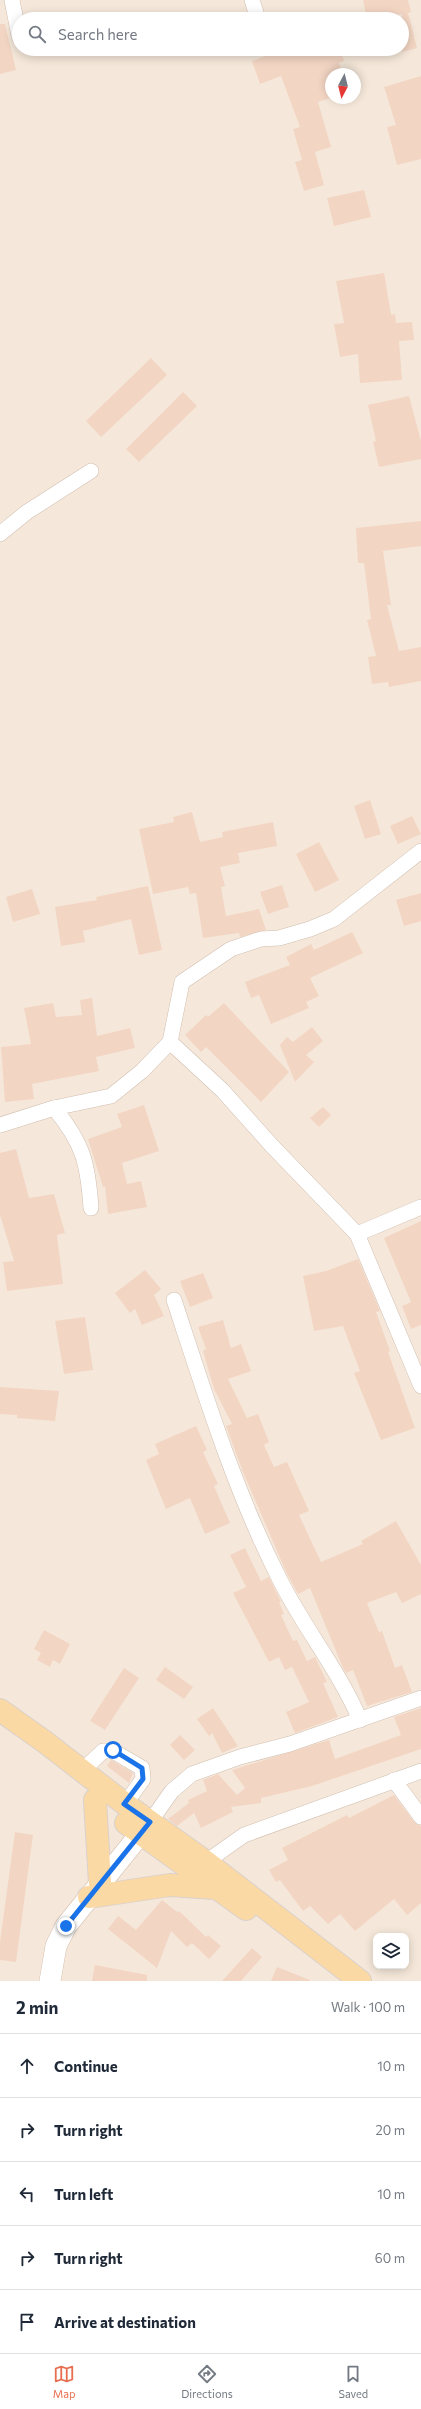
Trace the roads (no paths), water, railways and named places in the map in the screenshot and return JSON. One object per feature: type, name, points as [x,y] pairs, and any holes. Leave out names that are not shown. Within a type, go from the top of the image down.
[{"type":"main road","points":[[0,1710],[124,1804],[144,1828],[214,1888],[302,1947],[326,1956]]},
{"type":"main road","points":[[0,1721],[95,1800],[206,1862],[360,1981]]},
{"type":"main road","points":[[94,1890],[95,1800]]},
{"type":"main road","points":[[50,1981],[56,1946],[66,1926],[144,1828]]},
{"type":"main road","points":[[94,1890],[170,1885],[214,1888]]},
{"type":"street","points":[[12,0],[14,12]]},
{"type":"street","points":[[252,0],[256,12]]},
{"type":"street","points":[[0,534],[27,512],[90,472]]},
{"type":"street","points":[[0,1125],[54,1108],[111,1096],[142,1071],[170,1042],[182,982],[231,949],[262,939],[278,938],[310,929],[334,919],[421,851]]},
{"type":"street","points":[[170,1042],[222,1090],[272,1146],[357,1234],[421,1386]]},
{"type":"street","points":[[54,1108],[69,1126],[82,1149],[88,1175],[91,1208]]},
{"type":"street","points":[[357,1234],[421,1207]]},
{"type":"street","points":[[174,1300],[231,1469],[279,1579],[348,1692],[360,1720]]},
{"type":"street","points":[[144,1828],[172,1791],[192,1774],[240,1756],[290,1744],[421,1698]]},
{"type":"street","points":[[82,1771],[103,1751],[113,1750],[142,1768],[143,1779],[124,1804]]},
{"type":"street","points":[[206,1862],[244,1835],[421,1771]]},
{"type":"street","points":[[394,1780],[421,1817]]}]
